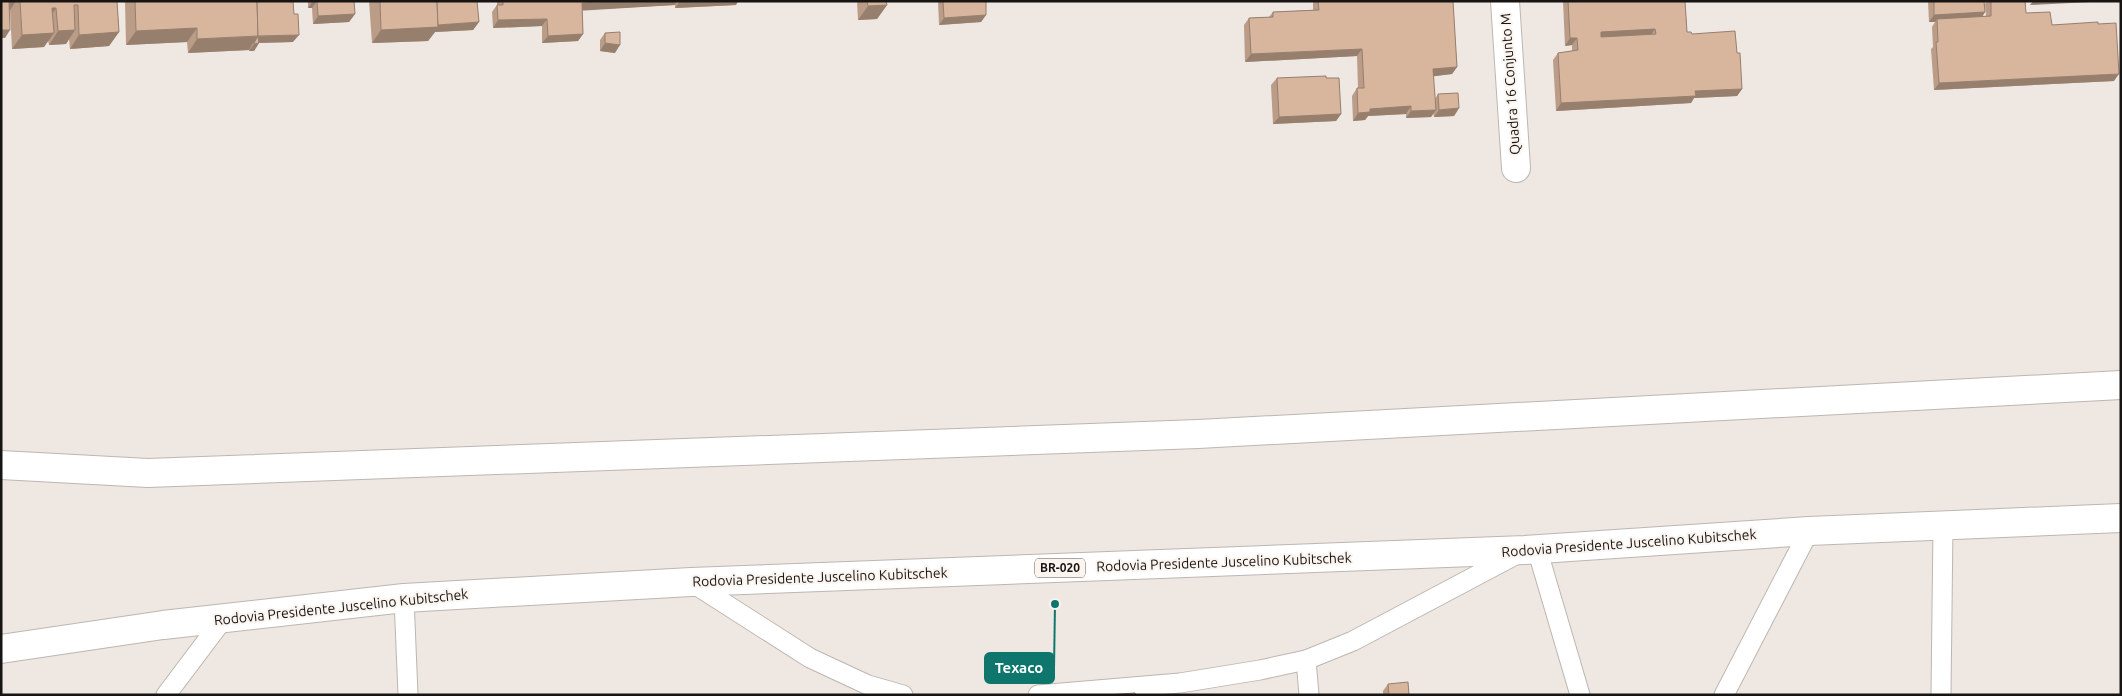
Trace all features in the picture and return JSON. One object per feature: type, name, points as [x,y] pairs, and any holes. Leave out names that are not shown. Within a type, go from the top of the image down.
[{"type":"main road","name":"Quadra 16 Conjunto M","points":[[1504,1],[1516,168]]},
{"type":"main road","points":[[1,465],[148,472],[1109,437],[2121,385]]},
{"type":"main road","name":"Rodovia Presidente Juscelino Kubitschek","points":[[1,649],[164,625],[404,598],[690,582],[1531,550],[1809,531],[2121,518]]},
{"type":"lane","points":[[1941,695],[1943,525]]},
{"type":"lane","points":[[1724,695],[1809,531]]},
{"type":"lane","points":[[1038,695],[1180,683],[1260,670],[1306,660],[1353,641],[1531,550],[1580,695]]},
{"type":"lane","points":[[690,582],[810,658],[868,685],[903,695]]},
{"type":"lane","points":[[404,598],[408,695]]},
{"type":"lane","points":[[166,695],[224,618]]},
{"type":"lane","points":[[1306,660],[1309,695]]},
{"type":"building","points":[[1,1],[9,1],[10,30],[1,30]]},
{"type":"building","points":[[20,1],[117,1],[119,32],[79,35],[78,5],[74,5],[75,30],[58,31],[56,8],[52,8],[54,33],[22,35]]},
{"type":"building","points":[[135,1],[257,1],[258,36],[197,39],[197,28],[136,31]]},
{"type":"building","points":[[257,1],[293,1],[294,14],[298,14],[299,35],[258,36]]},
{"type":"building","points":[[317,1],[354,1],[355,14],[318,16]]},
{"type":"building","points":[[380,1],[437,1],[438,27],[381,30]]},
{"type":"building","points":[[437,1],[477,1],[479,22],[438,25]]},
{"type":"building","points":[[503,1],[617,1],[582,3],[583,34],[548,36],[547,19],[498,20],[497,5],[503,5]]},
{"type":"building","points":[[867,1],[886,1],[887,5],[868,6]]},
{"type":"building","points":[[943,1],[986,1],[986,15],[944,18]]},
{"type":"building","points":[[1318,1],[1453,1],[1457,67],[1433,69],[1436,110],[1411,111],[1411,106],[1370,109],[1370,112],[1358,113],[1357,88],[1364,88],[1362,49],[1251,54],[1249,18],[1273,17],[1273,12],[1319,10]]},
{"type":"building","points":[[1568,1],[1685,1],[1687,32],[1692,34],[1735,31],[1737,53],[1740,53],[1742,89],[1695,91],[1696,96],[1561,103],[1558,53],[1578,50],[1577,38],[1570,38]],"holes":[[[1655,29],[1656,34],[1601,37],[1601,32]]]},
{"type":"building","points":[[1934,1],[1984,1],[1985,12],[1934,15]]},
{"type":"building","points":[[1991,1],[2025,1],[2026,13],[2050,12],[2052,25],[2098,22],[2098,24],[2116,23],[2119,74],[1939,83],[1936,42],[1938,42],[1937,19],[1991,16]]},
{"type":"building","points":[[620,32],[620,45],[605,43],[605,33]]},
{"type":"building","points":[[258,36],[259,43],[254,44],[254,43]]},
{"type":"building","points":[[1326,76],[1326,78],[1339,78],[1341,114],[1279,117],[1277,78]]},
{"type":"building","points":[[1458,93],[1459,108],[1439,110],[1438,94]]},
{"type":"building","points":[[1408,682],[1409,695],[1389,695],[1388,684]]},
{"type":"building","points":[[1135,693],[1136,695],[1106,695]]},
{"type":"place","name":"Texaco","points":[[1055,604]]}]
